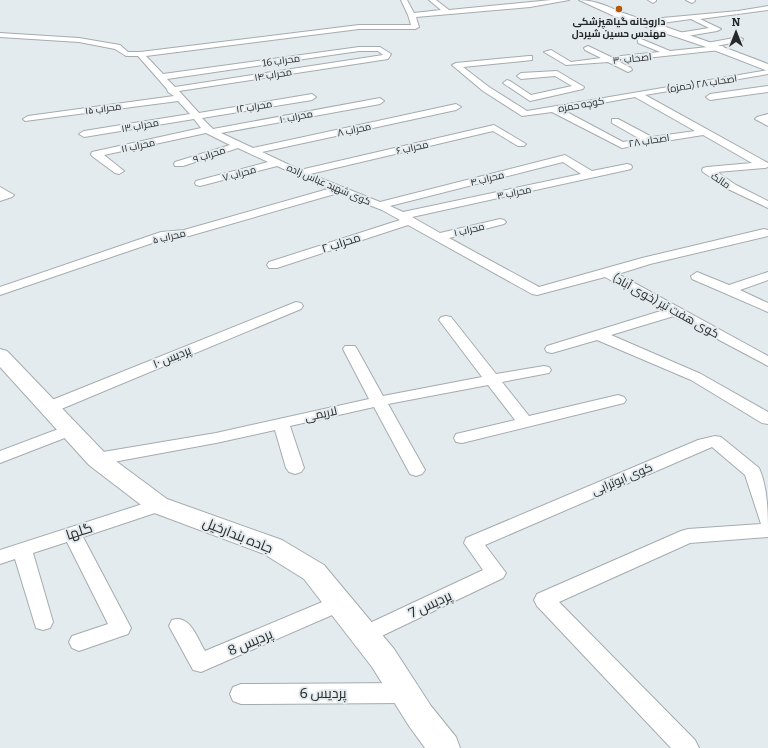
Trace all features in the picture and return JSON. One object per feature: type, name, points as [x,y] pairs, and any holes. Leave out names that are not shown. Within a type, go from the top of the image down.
[{"type":"main road","points":[[584,0],[617,14],[682,35],[768,68]]},
{"type":"main road","name":"جاده بندارخیل","points":[[0,355],[97,459],[158,505],[273,547],[314,572],[383,658],[405,693],[444,748]]},
{"type":"street","points":[[0,36],[34,36],[79,40],[117,47],[126,54],[140,54],[359,27],[415,27],[412,15],[404,0]]},
{"type":"street","points":[[432,0],[447,12]]},
{"type":"street","points":[[412,15],[530,5],[566,0]]},
{"type":"street","points":[[647,23],[690,16],[742,13],[768,8]]},
{"type":"street","points":[[759,10],[768,16]]},
{"type":"street","points":[[742,13],[750,20]]},
{"type":"street","points":[[682,35],[717,29],[690,16]]},
{"type":"street","name":"اصحاب ۳۰","points":[[548,52],[568,64],[669,54],[715,47],[739,39]]},
{"type":"street","points":[[641,41],[669,54]]},
{"type":"street","name":"محراب 16","points":[[160,77],[368,48],[380,49],[387,54],[385,57],[375,59]]},
{"type":"street","points":[[588,48],[628,70]]},
{"type":"street","name":"کوی شهید عباس زاده","points":[[140,54],[209,131],[299,173],[380,205],[537,292]]},
{"type":"street","name":"کوچه حمزه","points":[[529,58],[456,65],[486,89],[525,114],[637,94]]},
{"type":"street","name":"محراب ۱۴","points":[[175,94],[288,72],[375,59]]},
{"type":"street","points":[[278,61],[288,72]]},
{"type":"street","points":[[507,83],[530,98],[580,87],[557,72],[521,76]]},
{"type":"street","name":"اصحاب ۲۸ (حمزه)","points":[[637,94],[768,72]]},
{"type":"street","points":[[710,97],[768,88]]},
{"type":"street","points":[[572,89],[592,102]]},
{"type":"street","name":"محراب ۱۵","points":[[28,119],[175,94]]},
{"type":"street","points":[[637,94],[765,165]]},
{"type":"street","name":"محراب ۱۲","points":[[196,115],[312,97]]},
{"type":"street","name":"محراب ۱۰","points":[[209,131],[380,100]]},
{"type":"street","name":"محراب ۸","points":[[252,151],[456,107]]},
{"type":"street","name":"اصحاب ۲۸","points":[[554,109],[622,145],[704,132]]},
{"type":"street","name":"محراب ۱۳","points":[[84,134],[196,115]]},
{"type":"street","points":[[768,117],[760,118],[768,123]]},
{"type":"street","points":[[615,121],[659,145]]},
{"type":"street","name":"محراب ۶","points":[[299,173],[494,128],[521,144]]},
{"type":"street","name":"محراب ۱۱","points":[[119,171],[96,154],[209,131]]},
{"type":"street","name":"محراب ۹","points":[[179,164],[239,145]]},
{"type":"street","name":"محراب ۴","points":[[380,205],[565,158],[590,175]]},
{"type":"street","name":"محراب ۷","points":[[200,183],[278,163]]},
{"type":"street","name":"مالک","points":[[765,165],[707,170],[732,187],[768,205]]},
{"type":"street","name":"محراب ۳","points":[[405,219],[627,167]]},
{"type":"street","name":"محراب ۵","points":[[0,291],[165,235],[185,233],[339,189]]},
{"type":"street","points":[[0,190],[8,195],[0,198]]},
{"type":"street","name":"محراب ۲","points":[[273,265],[405,219]]},
{"type":"street","name":"محراب ۱","points":[[438,237],[500,222]]},
{"type":"street","points":[[606,274],[646,262],[764,233]]},
{"type":"street","name":"کوی هفت تیر (خوی آباد)","points":[[537,292],[606,274],[768,362]]},
{"type":"street","points":[[697,276],[768,308]]},
{"type":"street","points":[[728,290],[768,276]]},
{"type":"street","name":"پردیس ۱۰","points":[[48,408],[296,306]]},
{"type":"street","points":[[552,349],[676,311]]},
{"type":"street","points":[[446,320],[525,422]]},
{"type":"street","points":[[598,335],[696,377],[768,419]]},
{"type":"street","points":[[350,349],[380,401],[416,470]]},
{"type":"street","name":"لاریمی","points":[[97,459],[216,438],[380,401],[494,381],[544,370]]},
{"type":"street","points":[[462,438],[618,400]]},
{"type":"street","points":[[280,423],[295,468]]},
{"type":"street","points":[[0,457],[69,430]]},
{"type":"street","name":"کوی ابوترابی","points":[[496,574],[473,543],[689,450],[715,441],[753,472],[768,520]]},
{"type":"street","name":"گلها","points":[[0,557],[158,505]]},
{"type":"street","points":[[687,748],[544,600],[688,536],[768,530]]},
{"type":"street","points":[[72,533],[121,628],[79,642]]},
{"type":"street","points":[[22,549],[43,622]]},
{"type":"street","name":"پردیس 7","points":[[364,634],[496,574]]},
{"type":"street","name":"پردیس 8","points":[[179,626],[201,663],[339,603]]},
{"type":"street","name":"پردیس 6","points":[[241,694],[405,693]]},
{"type":"place","name":"داروخانه گیاهپزشکی مهندس حسین شیردل","points":[[619,9]]}]
